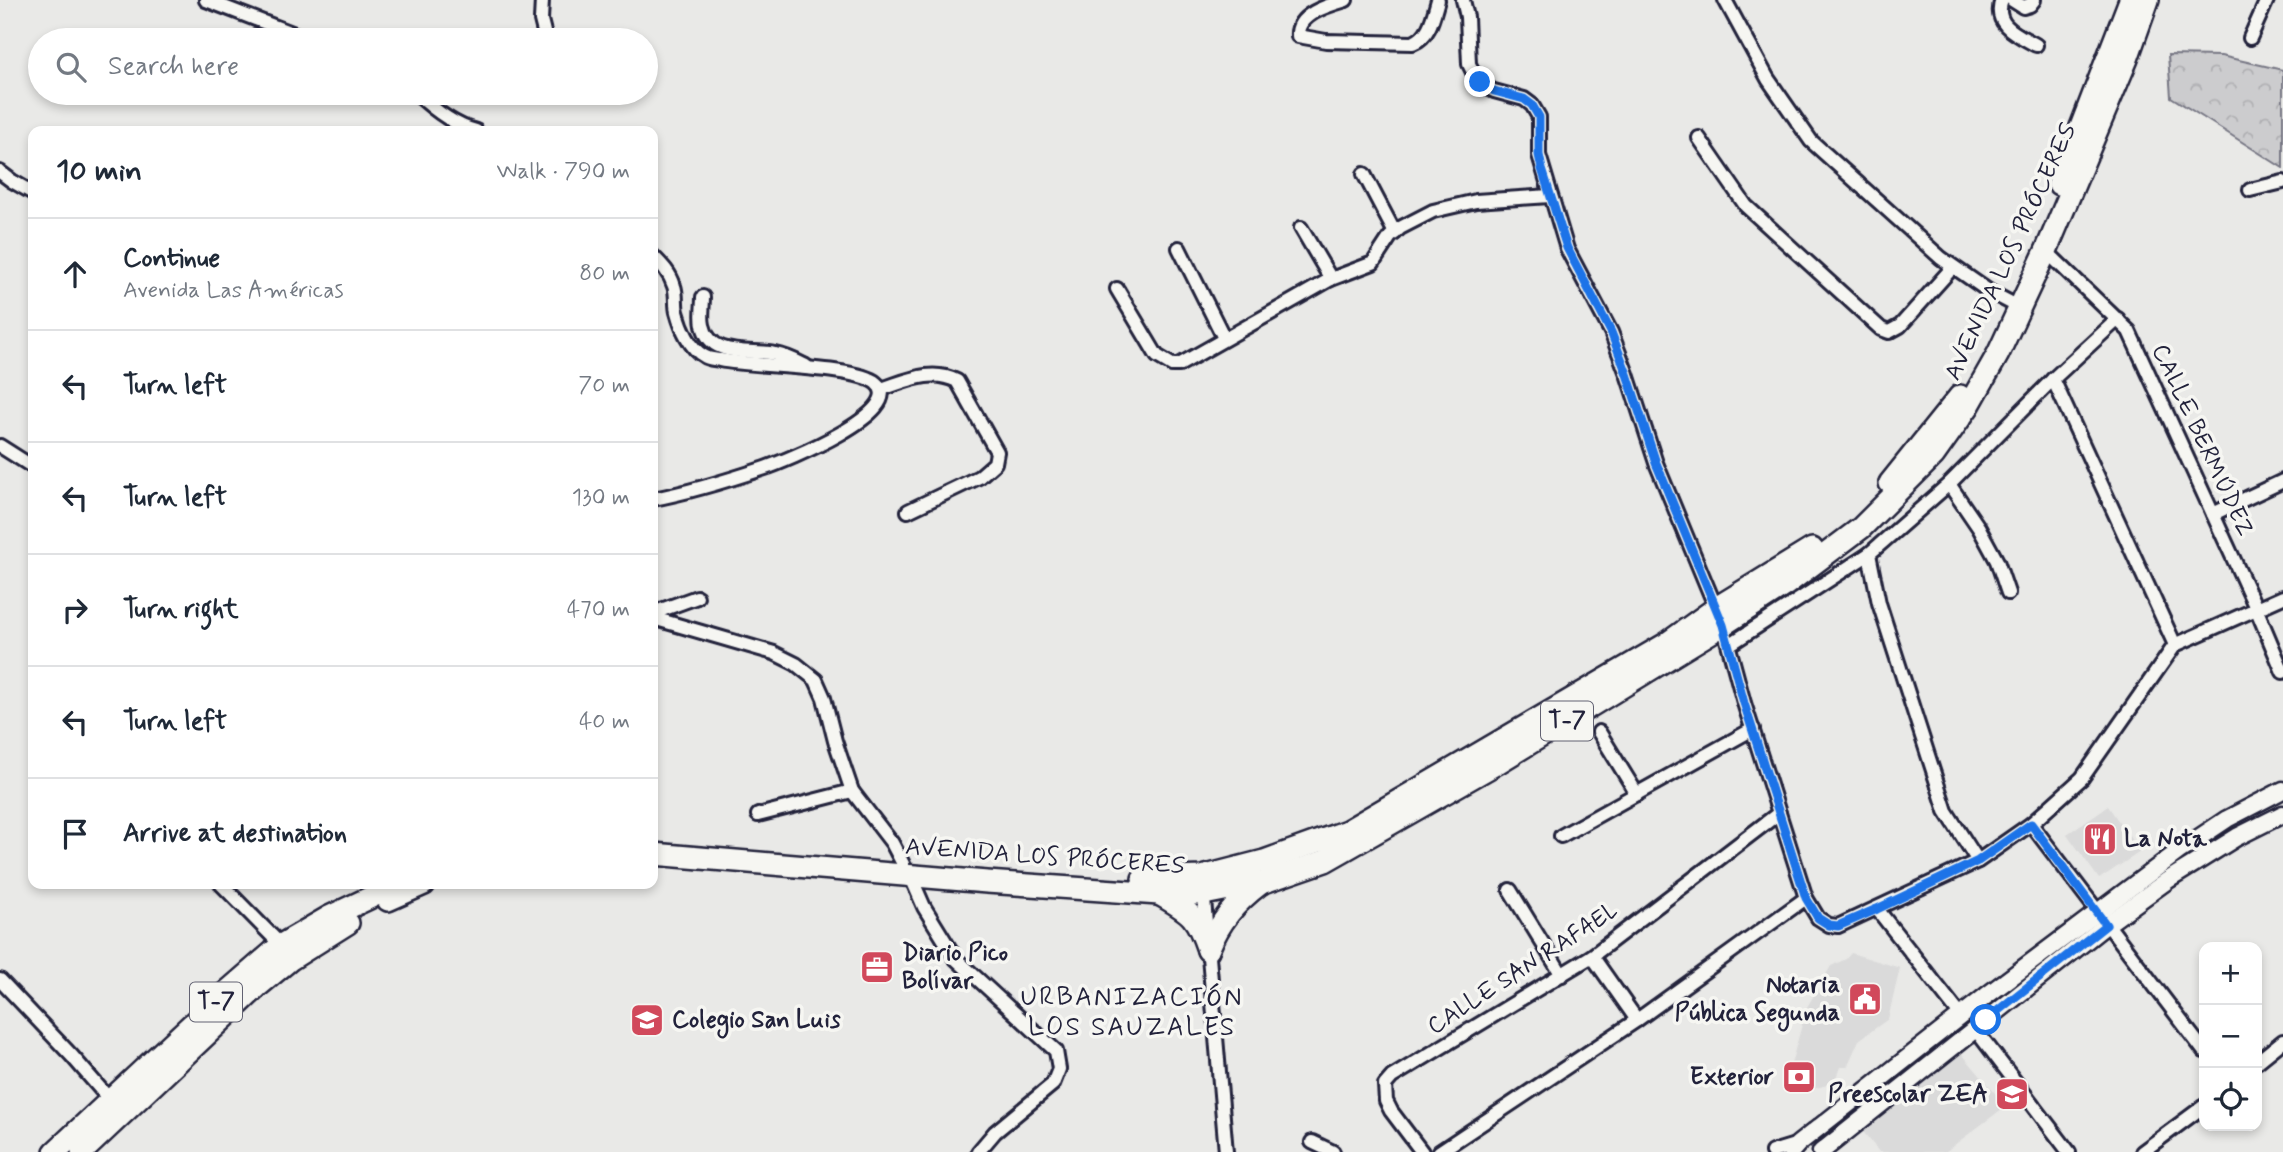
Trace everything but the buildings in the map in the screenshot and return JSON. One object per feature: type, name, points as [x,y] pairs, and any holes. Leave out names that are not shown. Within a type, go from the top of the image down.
[{"type":"highway","name":"AVENIDA LOS PRÓCERES","points":[[658,843],[1159,894],[1203,885],[1347,831],[1666,643],[1723,626],[1855,516],[1888,485],[1966,388],[2013,304],[2130,0]]},
{"type":"highway","name":"AVENIDA LOS PRÓCERES","points":[[658,854],[1203,885],[1264,882],[1325,861],[1499,762],[1723,626],[1785,584],[1861,528],[1934,455],[1968,407],[1998,354],[2046,251],[2127,59],[2148,0]]},
{"type":"highway","name":"T-7","points":[[1208,950],[1229,911],[1264,882]]},
{"type":"highway","name":"T-7","points":[[55,1152],[281,945],[389,889]]},
{"type":"highway","name":"T-7","points":[[82,1152],[257,987],[291,959],[364,913],[414,889]]},
{"type":"highway","points":[[1159,894],[1194,916],[1208,950]]},
{"type":"street","points":[[206,0],[279,28]]},
{"type":"street","points":[[542,0],[543,28]]},
{"type":"street","points":[[1346,0],[1305,18],[1299,26],[1298,36],[1326,41],[1413,43],[1424,37],[1438,0]]},
{"type":"street","points":[[1463,0],[1467,17],[1469,64],[1475,76],[1494,91],[1524,99],[1532,105],[1539,117],[1539,155],[1567,248],[1611,332],[1656,463],[1723,626],[1806,898],[1818,918],[1829,925],[1838,926],[1978,861],[2031,824],[2082,778],[2175,645],[2283,597]]},
{"type":"street","points":[[2002,0],[2000,15],[2004,25],[2036,45]]},
{"type":"street","points":[[2012,0],[2023,7],[2034,0]]},
{"type":"street","points":[[2250,38],[2267,0]]},
{"type":"street","points":[[1725,1],[1768,79],[1811,141],[1953,267],[2013,304]]},
{"type":"street","points":[[429,105],[461,126]]},
{"type":"street","points":[[1699,138],[1746,205],[1881,329],[1889,332],[1900,326],[1953,267]]},
{"type":"street","points":[[0,172],[28,190]]},
{"type":"street","points":[[1363,174],[1395,233]]},
{"type":"street","points":[[2250,190],[2283,182]]},
{"type":"street","points":[[1117,289],[1157,356],[1164,362],[1179,365],[1331,279],[1373,263],[1395,233],[1433,211],[1465,203],[1550,197]]},
{"type":"street","points":[[1301,228],[1331,279]]},
{"type":"street","points":[[1179,248],[1224,338]]},
{"type":"street","name":"CALLE BERMÚDEZ","points":[[2046,251],[2129,331],[2283,673]]},
{"type":"street","points":[[658,261],[665,267],[675,288],[677,312],[689,342],[703,356],[739,364],[844,372],[876,383],[881,389],[881,398],[875,410],[840,435],[768,467],[658,498]]},
{"type":"street","points":[[703,297],[702,325],[709,338],[718,346],[734,352],[773,353],[788,357],[813,370]]},
{"type":"street","points":[[1723,626],[1869,554],[1949,484],[2053,379],[2118,319]]},
{"type":"street","points":[[881,389],[930,374],[957,381],[997,452],[995,463],[979,477],[908,511]]},
{"type":"street","points":[[2053,379],[2175,645]]},
{"type":"street","points":[[0,446],[28,464]]},
{"type":"street","points":[[2213,514],[2283,481]]},
{"type":"street","points":[[1949,484],[1979,528],[1997,562],[2008,593]]},
{"type":"street","points":[[1869,554],[1879,603],[1946,811],[1978,861]]},
{"type":"street","points":[[658,614],[697,597]]},
{"type":"street","points":[[658,618],[774,653],[796,663],[816,680],[852,791],[892,843],[924,907],[956,960],[1056,1051],[1059,1069],[1053,1083],[995,1132],[978,1152]]},
{"type":"street","points":[[1561,836],[1753,729]]},
{"type":"street","points":[[1599,732],[1637,794]]},
{"type":"street","points":[[1821,1152],[1975,1029],[2179,851],[2227,819],[2283,790]]},
{"type":"street","points":[[758,816],[852,791]]},
{"type":"street","name":"CALLE SAN RAFAEL","points":[[1422,1152],[1386,1101],[1385,1085],[1392,1077],[1592,956],[1779,813]]},
{"type":"street","points":[[1772,1152],[1794,1148],[1961,1016],[2101,918],[2237,837],[2283,814]]},
{"type":"street","points":[[2031,824],[2199,1045]]},
{"type":"street","points":[[1203,885],[1226,1152]]},
{"type":"street","points":[[226,889],[281,945]]},
{"type":"street","points":[[1510,890],[1562,975]]},
{"type":"street","points":[[1439,1152],[1637,1020],[1806,898]]},
{"type":"street","points":[[1877,909],[1961,1016]]},
{"type":"street","points":[[1592,956],[1637,1020]]},
{"type":"street","points":[[0,981],[110,1100]]},
{"type":"street","points":[[1975,1029],[2069,1152]]},
{"type":"street","points":[[2262,1058],[2283,1041]]},
{"type":"street","points":[[2142,1152],[2199,1110]]},
{"type":"street","points":[[1312,1142],[1333,1152]]},
{"type":"shaded area","points":[[2108,806],[2140,852],[2099,879],[2067,834]]},
{"type":"shaded area","points":[[1851,953],[1900,968],[1888,1019],[1859,1040],[1847,1067],[1840,1067],[1834,1083],[1806,1091],[1792,1087],[1799,1067],[1791,1064],[1807,1007],[1831,966],[1846,959]]},
{"type":"shaded area","points":[[1957,1048],[2006,1106],[1945,1152],[1879,1152],[1858,1125]]},
{"type":"green space","points":[[2168,55],[2221,56],[2283,70],[2283,168],[2171,97]]},
{"type":"place","name":"La Nota","points":[[2100,839]]},
{"type":"place","name":"Diario Pico Bolívar","points":[[877,967]]},
{"type":"place","name":"Notaria Pública Segunda","points":[[1865,999]]},
{"type":"place","name":"Colegio San Luis","points":[[647,1020]]},
{"type":"place","name":"Exterior","points":[[1799,1077]]},
{"type":"place","name":"Preescolar ZEA","points":[[2012,1094]]},
{"type":"district","name":"URBANIZACIÓN LOS SAUZALES","points":[[1132,1013]]},
{"type":"route","points":[[1480,82],[1494,91],[1524,99],[1532,105],[1539,117],[1539,155],[1567,248],[1611,332],[1656,463],[1723,625],[1744,703],[1806,898],[1818,918],[1829,925],[1838,926],[1877,909],[1978,861],[2031,824],[2106,925],[1986,1020]]}]
